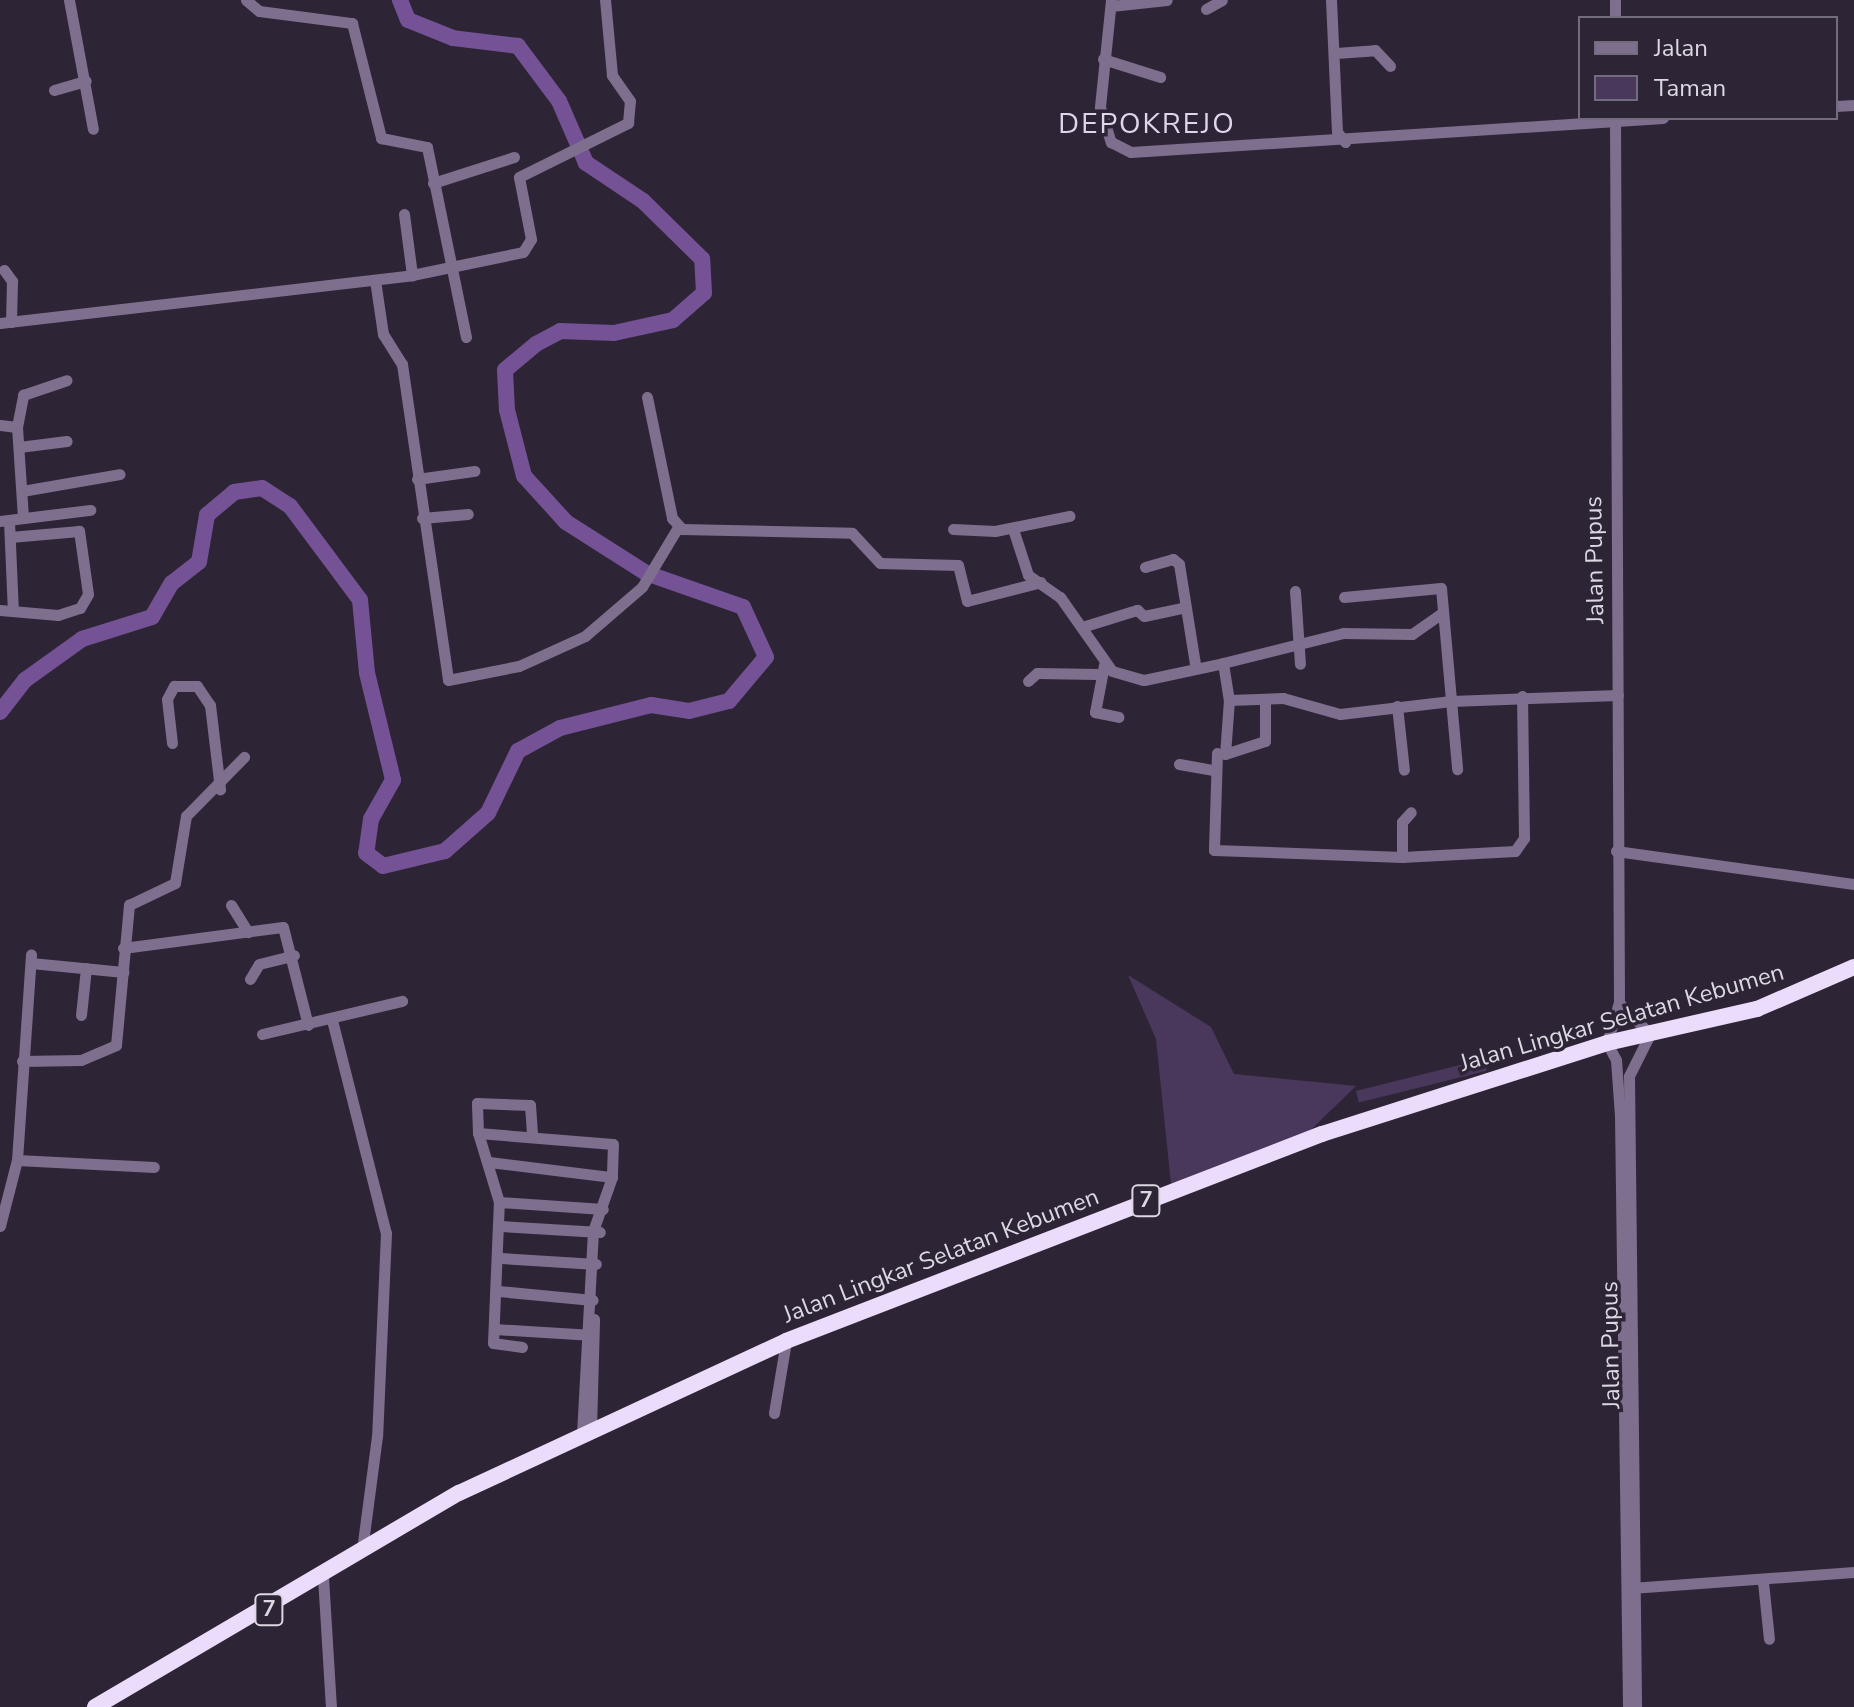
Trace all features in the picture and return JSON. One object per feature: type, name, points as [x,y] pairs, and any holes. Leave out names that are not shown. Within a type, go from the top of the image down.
[{"type":"highway","name":"Jalan Lingkar Selatan Kebumen","points":[[95,1707],[323,1577],[362,1550],[459,1493],[586,1431],[786,1341],[1322,1134],[1607,1043],[1757,1009],[1854,967]]},
{"type":"street","points":[[69,0],[93,129]]},
{"type":"street","points":[[246,0],[259,11],[352,23],[381,138],[425,144],[466,337]]},
{"type":"street","points":[[4,270],[12,281],[6,322],[412,275],[527,248],[518,179],[568,159],[627,126],[630,113],[612,75],[605,0]]},
{"type":"street","points":[[1167,0],[1111,3],[1100,107],[1118,148],[1345,142],[1615,120]]},
{"type":"street","points":[[1206,9],[1222,0]]},
{"type":"street","points":[[1331,0],[1336,53],[1337,132],[1345,142]]},
{"type":"street","points":[[1336,53],[1375,50],[1390,66]]},
{"type":"street","points":[[1103,59],[1160,77]]},
{"type":"street","points":[[54,90],[86,81]]},
{"type":"street","name":"Jalan Pupus","points":[[1615,120],[1619,1002],[1607,1043],[1616,1060],[1620,1116],[1636,1707]]},
{"type":"street","points":[[433,183],[514,157]]},
{"type":"street","points":[[404,214],[412,275]]},
{"type":"street","points":[[375,280],[383,334],[402,364],[422,518],[451,682],[552,655],[642,587],[678,527],[647,397]]},
{"type":"street","points":[[23,518],[17,427],[23,395],[67,380]]},
{"type":"street","points":[[0,425],[17,427]]},
{"type":"street","points":[[19,447],[67,441]]},
{"type":"street","points":[[417,479],[474,471]]},
{"type":"street","points":[[22,491],[120,474]]},
{"type":"street","points":[[13,611],[10,537],[5,521],[90,510]]},
{"type":"street","points":[[422,518],[468,514]]},
{"type":"street","points":[[953,529],[1013,529],[1069,516]]},
{"type":"street","points":[[678,527],[852,533],[880,563],[958,565],[967,601],[1041,582]]},
{"type":"street","points":[[1013,529],[1028,575],[1041,582],[1082,627],[1100,669],[1096,715],[1118,717]]},
{"type":"street","points":[[0,610],[68,613],[86,600],[88,583],[79,531],[10,537]]},
{"type":"street","points":[[1145,567],[1177,560],[1181,608],[1195,664]]},
{"type":"street","points":[[1344,597],[1440,587],[1457,769]]},
{"type":"street","points":[[1295,591],[1300,664]]},
{"type":"street","points":[[1082,627],[1138,610],[1144,616],[1181,608]]},
{"type":"street","points":[[1028,681],[1037,673],[1100,669],[1144,680],[1195,664],[1223,663],[1343,633],[1412,634],[1443,612]]},
{"type":"street","points":[[1223,663],[1229,700],[1213,770],[1214,850],[1402,857],[1520,848],[1522,696]]},
{"type":"street","points":[[172,743],[167,699],[174,686],[189,683],[210,705],[220,789]]},
{"type":"street","points":[[1229,700],[1291,699],[1326,714],[1522,696],[1618,695]]},
{"type":"street","points":[[1218,752],[1265,741],[1265,699]]},
{"type":"street","points":[[1397,706],[1404,770]]},
{"type":"street","points":[[22,1061],[81,1060],[111,1050],[119,1037],[123,948],[129,905],[175,883],[186,816],[220,789],[244,757]]},
{"type":"street","points":[[1179,764],[1213,770]]},
{"type":"street","points":[[1402,857],[1402,822],[1411,812]]},
{"type":"street","points":[[1616,851],[1854,884]]},
{"type":"street","points":[[231,905],[248,932]]},
{"type":"street","points":[[123,948],[283,927],[294,955],[308,1025]]},
{"type":"street","points":[[250,979],[259,964],[294,955]]},
{"type":"street","points":[[0,1226],[17,1160],[31,958],[124,972]]},
{"type":"street","points":[[81,1015],[86,968]]},
{"type":"street","points":[[262,1034],[332,1020],[402,1001]]},
{"type":"street","points":[[1619,1002],[1650,1034]]},
{"type":"street","points":[[332,1020],[386,1233],[377,1436],[362,1550]]},
{"type":"street","name":"Jalan Pupus","points":[[1628,1707],[1632,1588],[1629,1076],[1650,1034]]},
{"type":"street","points":[[522,1347],[494,1344],[501,1226],[499,1202],[478,1133],[482,1100],[530,1105],[532,1136]]},
{"type":"street","points":[[478,1133],[613,1144],[612,1177],[598,1229],[594,1264],[586,1431]]},
{"type":"street","points":[[17,1160],[154,1167]]},
{"type":"street","points":[[489,1162],[612,1177]]},
{"type":"street","points":[[499,1202],[603,1209]]},
{"type":"street","points":[[560,1230],[562,1207]]},
{"type":"street","points":[[501,1226],[598,1229]]},
{"type":"street","points":[[501,1258],[594,1264]]},
{"type":"street","points":[[498,1291],[592,1300]]},
{"type":"street","points":[[494,1329],[590,1335]]},
{"type":"street","points":[[774,1413],[786,1341]]},
{"type":"street","points":[[1632,1588],[1763,1582],[1854,1572]]},
{"type":"street","points":[[323,1577],[331,1707]]},
{"type":"street","points":[[1763,1582],[1769,1639]]},
{"type":"green space","points":[[1128,975],[1211,1027],[1234,1074],[1356,1086],[1289,1151],[1172,1194],[1156,1039]]},
{"type":"green space","points":[[1484,1059],[1487,1071],[1359,1103],[1356,1091]]},
{"type":"waterway","points":[[0,712],[25,680],[82,639],[152,617],[172,583],[199,562],[207,515],[234,492],[262,488],[290,506],[360,600],[367,673],[393,780],[371,819],[366,853],[383,866],[445,851],[488,813],[518,751],[560,728],[651,705],[689,711],[729,701],[766,657],[743,607],[646,573],[566,522],[524,476],[507,410],[505,370],[536,344],[560,331],[614,333],[673,320],[704,293],[702,259],[643,201],[586,163],[559,101],[518,46],[453,38],[408,20],[400,0]]},
{"type":"district","name":"DEPOKREJO","points":[[1147,124]]}]
